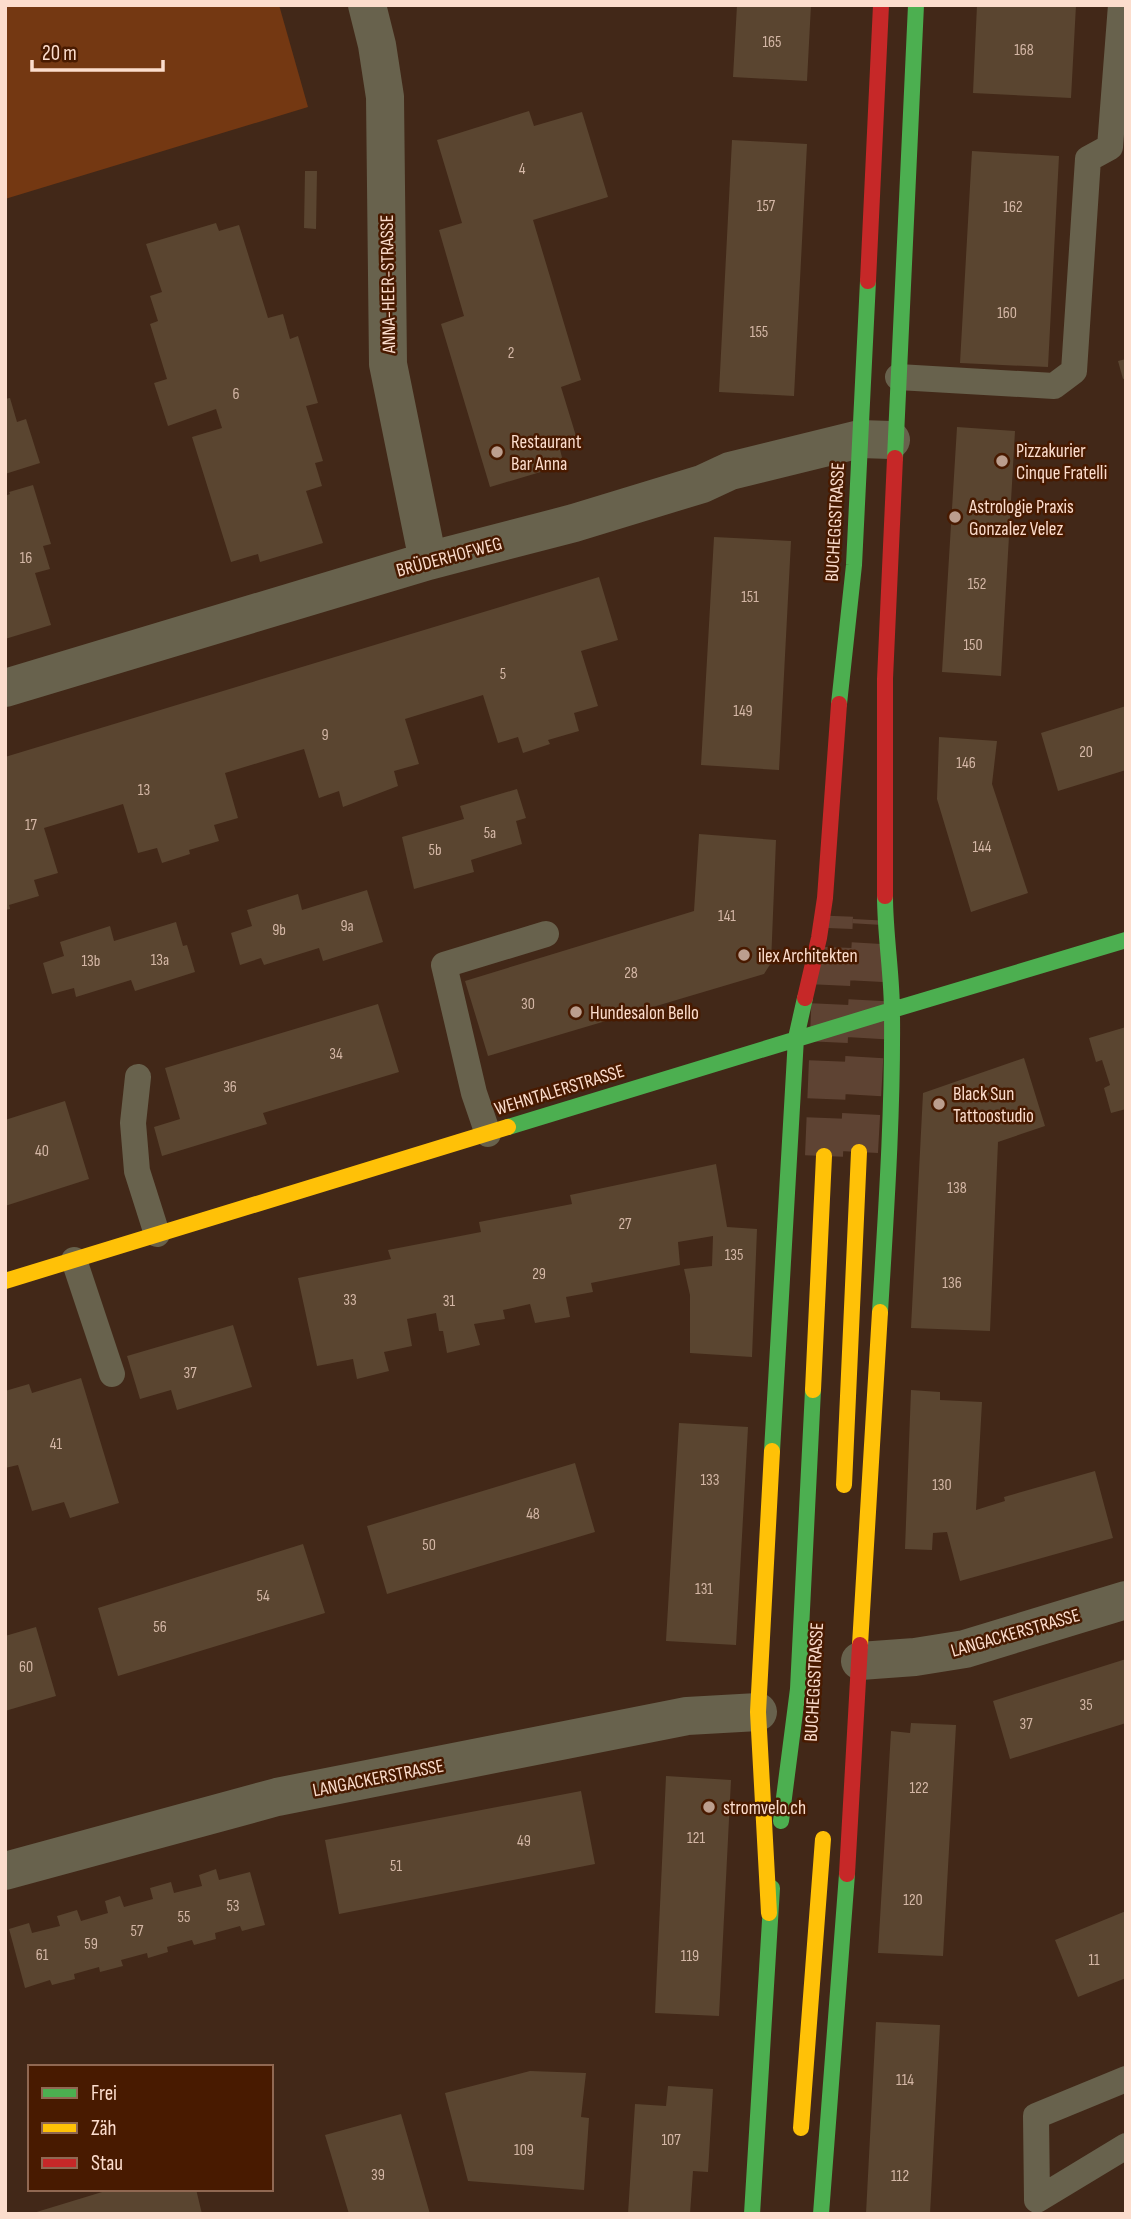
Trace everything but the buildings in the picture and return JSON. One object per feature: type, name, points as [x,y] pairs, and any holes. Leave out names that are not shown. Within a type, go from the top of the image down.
[{"type":"main road","name":"BUCHEGGSTRASSE","points":[[821,2214],[843,1940],[889,1158],[892,1010],[885,928],[885,679],[877,440],[881,5]]},
{"type":"main road","name":"BUCHEGGSTRASSE","points":[[769,1913],[758,1712],[796,1038],[825,898],[838,713],[854,565],[877,440],[898,377],[916,5]]},
{"type":"main road","name":"WEHNTALERSTRASSE","points":[[5,1281],[796,1038],[1126,940]]},
{"type":"main road","points":[[843,1498],[859,1152]]},
{"type":"main road","name":"BUCHEGGSTRASSE","points":[[752,2214],[769,1913],[798,1689],[824,1156]]},
{"type":"main road","points":[[800,2148],[825,1816]]},
{"type":"street","name":"ANNA-HEER-STRASSE","points":[[367,5],[377,45],[385,97],[388,364],[428,561]]},
{"type":"street","name":"BRÜDERHOFWEG","points":[[5,688],[428,561],[574,523],[702,484],[730,471],[877,440]]},
{"type":"street","name":"LANGACKERSTRASSE","points":[[860,1661],[915,1657],[965,1649],[1126,1600]]},
{"type":"street","name":"LANGACKERSTRASSE","points":[[5,1871],[277,1797],[687,1716],[758,1712]]},
{"type":"lane","points":[[898,377],[1054,386],[1074,371],[1088,159],[1118,144],[1121,5]]},
{"type":"lane","points":[[488,1134],[474,1093],[444,965],[546,934]]},
{"type":"lane","points":[[138,1077],[134,1123],[137,1171],[157,1234]]},
{"type":"lane","points":[[74,1260],[112,1374]]},
{"type":"lane","points":[[1126,2079],[1036,2116],[1037,2200],[1126,2146]]},
{"type":"shaded area","points":[[5,5],[279,5],[308,107],[5,199]]},
{"type":"tunnel","points":[[824,1156],[834,916]]},
{"type":"tunnel","points":[[859,1152],[872,920]]},
{"type":"traffic: fast","points":[[895,458],[916,5]]},
{"type":"traffic: fast","points":[[839,704],[854,565],[868,281]]},
{"type":"traffic: fast","points":[[880,1312],[889,1163],[892,1050],[892,998],[885,896]]},
{"type":"traffic: fast","points":[[892,1010],[1126,940]]},
{"type":"traffic: fast","points":[[772,1451],[796,1038],[805,998]]},
{"type":"traffic: fast","points":[[508,1127],[892,1010]]},
{"type":"traffic: fast","points":[[781,1821],[798,1689],[813,1390]]},
{"type":"traffic: fast","points":[[821,2214],[847,1874]]},
{"type":"traffic: fast","points":[[752,2214],[772,1888]]},
{"type":"traffic: slow","points":[[5,1281],[508,1127]]},
{"type":"traffic: slow","points":[[844,1485],[859,1152]]},
{"type":"traffic: slow","points":[[813,1390],[824,1156]]},
{"type":"traffic: slow","points":[[860,1645],[880,1312]]},
{"type":"traffic: slow","points":[[769,1913],[758,1712],[772,1451]]},
{"type":"traffic: slow","points":[[801,2128],[823,1839]]},
{"type":"traffic: jam","points":[[868,281],[881,5]]},
{"type":"traffic: jam","points":[[885,896],[885,679],[895,458]]},
{"type":"traffic: jam","points":[[805,998],[825,898],[839,704]]},
{"type":"traffic: jam","points":[[847,1874],[860,1645]]},
{"type":"place","name":"Restaurant Bar Anna","points":[[497,452]]},
{"type":"place","name":"Pizzakurier Cinque Fratelli","points":[[1002,461]]},
{"type":"place","name":"Astrologie Praxis Gonzalez Velez","points":[[955,517]]},
{"type":"place","name":"ilex Architekten","points":[[744,955]]},
{"type":"place","name":"Hundesalon Bello","points":[[576,1012]]},
{"type":"place","name":"Black Sun Tattoostudio","points":[[939,1104]]},
{"type":"place","name":"stromvelo.ch","points":[[709,1807]]}]
